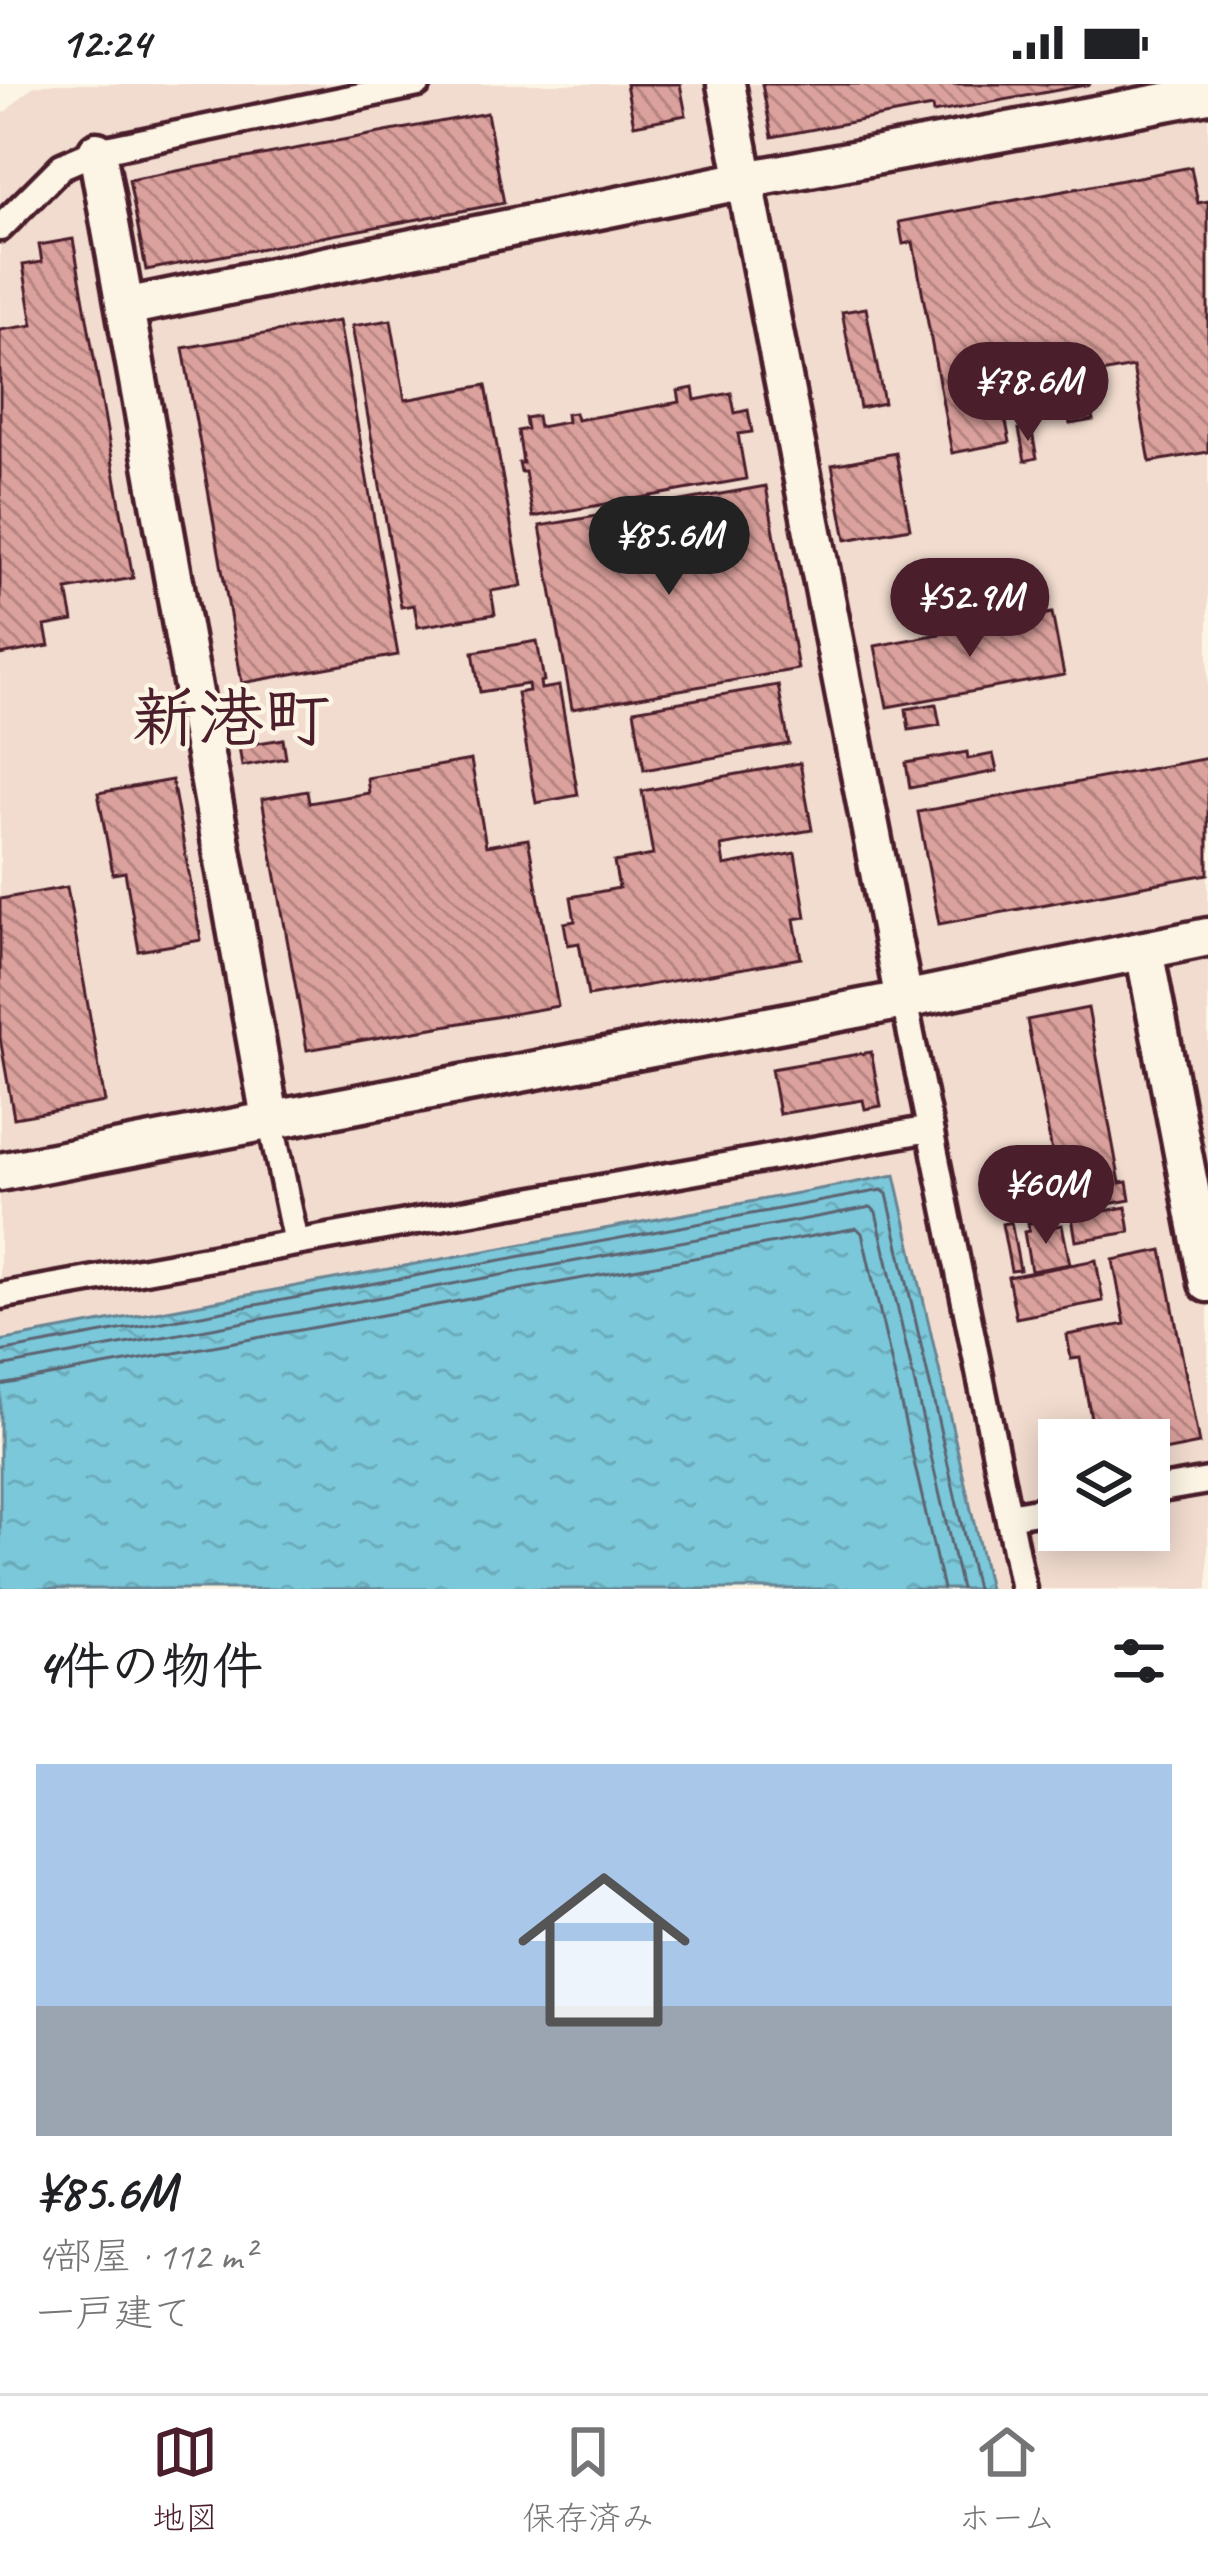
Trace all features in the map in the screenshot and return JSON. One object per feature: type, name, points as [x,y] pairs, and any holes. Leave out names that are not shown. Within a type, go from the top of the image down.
[{"type":"street","points":[[0,228],[62,166],[97,151],[418,84]]},
{"type":"street","points":[[726,84],[1023,1589]]},
{"type":"street","points":[[125,308],[745,180],[1208,94]]},
{"type":"street","points":[[97,151],[296,1243]]},
{"type":"street","points":[[0,1172],[904,1000],[1208,937]]},
{"type":"street","points":[[1144,950],[1208,1282]]},
{"type":"street","points":[[0,1297],[930,1129]]},
{"type":"street","points":[[1170,1487],[1208,1481]]},
{"type":"street","points":[[1009,1516],[1038,1511]]},
{"type":"shaded area","points":[[45,84],[1208,84],[1208,1589],[989,1589],[894,1175],[0,1341],[0,117],[32,87]]},
{"type":"water","points":[[895,1175],[989,1589],[0,1589],[0,1341]]},
{"type":"building","points":[[626,84],[680,84],[686,115],[634,125]]},
{"type":"building","points":[[762,84],[1091,84],[772,137]]},
{"type":"building","points":[[487,113],[504,203],[146,270],[129,180]]},
{"type":"building","points":[[1191,167],[1198,203],[1208,201],[1208,452],[1150,462],[1133,367],[1085,376],[1093,420],[1070,424],[1063,389],[1002,401],[1010,442],[952,453],[913,242],[903,244],[899,222]]},
{"type":"building","points":[[73,239],[133,578],[67,590],[73,621],[45,626],[49,646],[0,655],[0,330],[33,325],[23,265],[42,262],[39,245]]},
{"type":"building","points":[[866,308],[884,403],[860,408],[842,312]]},
{"type":"building","points":[[391,320],[405,400],[486,385],[522,586],[491,591],[495,614],[418,627],[414,605],[401,607],[352,326]]},
{"type":"building","points":[[339,321],[398,655],[242,683],[183,348]]},
{"type":"building","points":[[693,388],[695,400],[731,393],[735,413],[748,410],[752,432],[738,434],[746,479],[533,517],[519,463],[523,463],[518,431],[527,429],[525,418],[537,416],[539,427],[567,422],[566,414],[575,413],[577,420],[680,402],[678,391]]},
{"type":"building","points":[[1031,427],[1037,458],[1025,461],[1019,429]]},
{"type":"building","points":[[896,453],[910,528],[846,540],[832,465]]},
{"type":"building","points":[[766,486],[798,669],[572,709],[540,526]]},
{"type":"building","points":[[1052,613],[1064,675],[887,707],[875,646]]},
{"type":"building","points":[[537,641],[544,681],[541,689],[559,686],[578,795],[536,803],[517,693],[529,691],[528,684],[480,692],[473,652]]},
{"type":"building","points":[[778,685],[789,744],[644,770],[634,710]]},
{"type":"building","points":[[936,704],[940,725],[909,730],[906,709]]},
{"type":"building","points":[[283,739],[286,758],[242,766],[239,746]]},
{"type":"building","points":[[967,752],[968,759],[993,754],[997,771],[910,788],[906,763]]},
{"type":"building","points":[[1208,758],[1208,874],[939,924],[918,812]]},
{"type":"building","points":[[471,760],[486,846],[528,839],[558,1006],[307,1050],[262,799],[307,791],[309,803],[369,793],[367,778]]},
{"type":"building","points":[[800,763],[812,830],[721,846],[724,866],[795,853],[806,917],[794,919],[801,958],[588,996],[579,943],[568,945],[564,923],[575,921],[571,897],[619,888],[614,862],[653,855],[642,791]]},
{"type":"building","points":[[172,780],[201,940],[139,951],[125,872],[113,874],[98,793]]},
{"type":"building","points":[[67,887],[105,1102],[14,1118],[0,1038],[0,899]]},
{"type":"building","points":[[1088,1008],[1120,1183],[1127,1182],[1130,1200],[1070,1211],[1067,1192],[1053,1195],[1048,1170],[1055,1168],[1027,1020]]},
{"type":"building","points":[[871,1052],[881,1106],[865,1109],[863,1100],[779,1114],[771,1069]]},
{"type":"building","points":[[1126,1207],[1130,1232],[1076,1241],[1072,1217]]},
{"type":"building","points":[[1011,1222],[1020,1270],[1011,1271],[1002,1224]]},
{"type":"building","points":[[1036,1222],[1038,1229],[1062,1225],[1070,1264],[1031,1271],[1024,1232],[1029,1231],[1028,1223]]},
{"type":"building","points":[[1162,1250],[1199,1444],[1170,1450],[1170,1419],[1091,1419],[1080,1358],[1071,1359],[1067,1335],[1125,1324],[1113,1260]]},
{"type":"building","points":[[1096,1260],[1103,1301],[1016,1318],[1008,1277]]},
{"type":"district","name":"新港町","points":[[231,718]]}]
